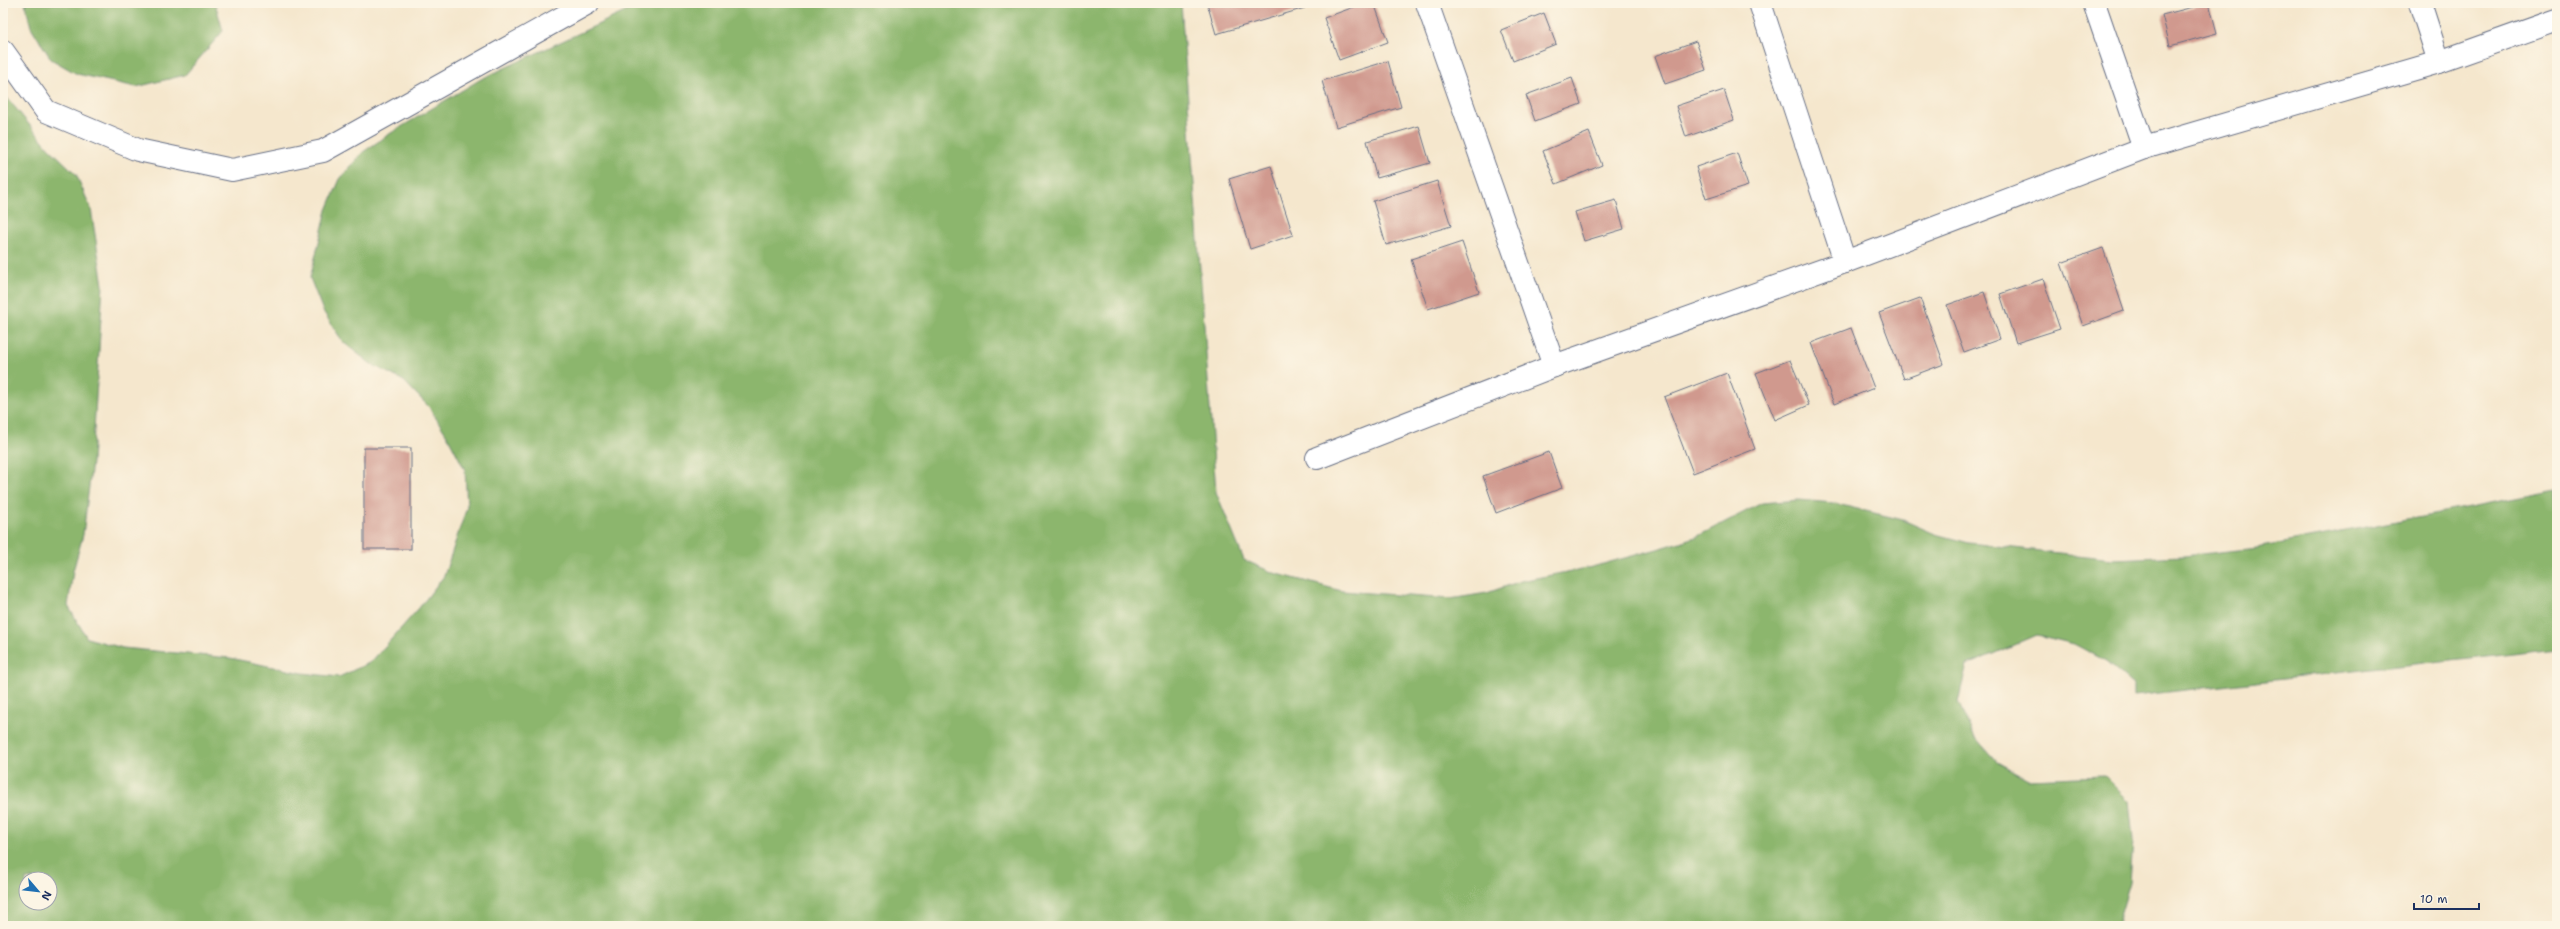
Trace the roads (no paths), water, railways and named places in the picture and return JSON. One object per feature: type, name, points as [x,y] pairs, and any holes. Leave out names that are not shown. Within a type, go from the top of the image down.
[{"type":"street","points":[[3,51],[46,112],[138,150],[232,170],[323,151],[588,3]]},
{"type":"street","points":[[1427,3],[1554,366]]},
{"type":"street","points":[[1760,3],[1845,262]]},
{"type":"street","points":[[2094,3],[2144,148]]},
{"type":"street","points":[[2420,3],[2440,62]]},
{"type":"street","points":[[1317,458],[1554,366],[1845,262],[2144,148],[2440,62],[2557,20]]}]
